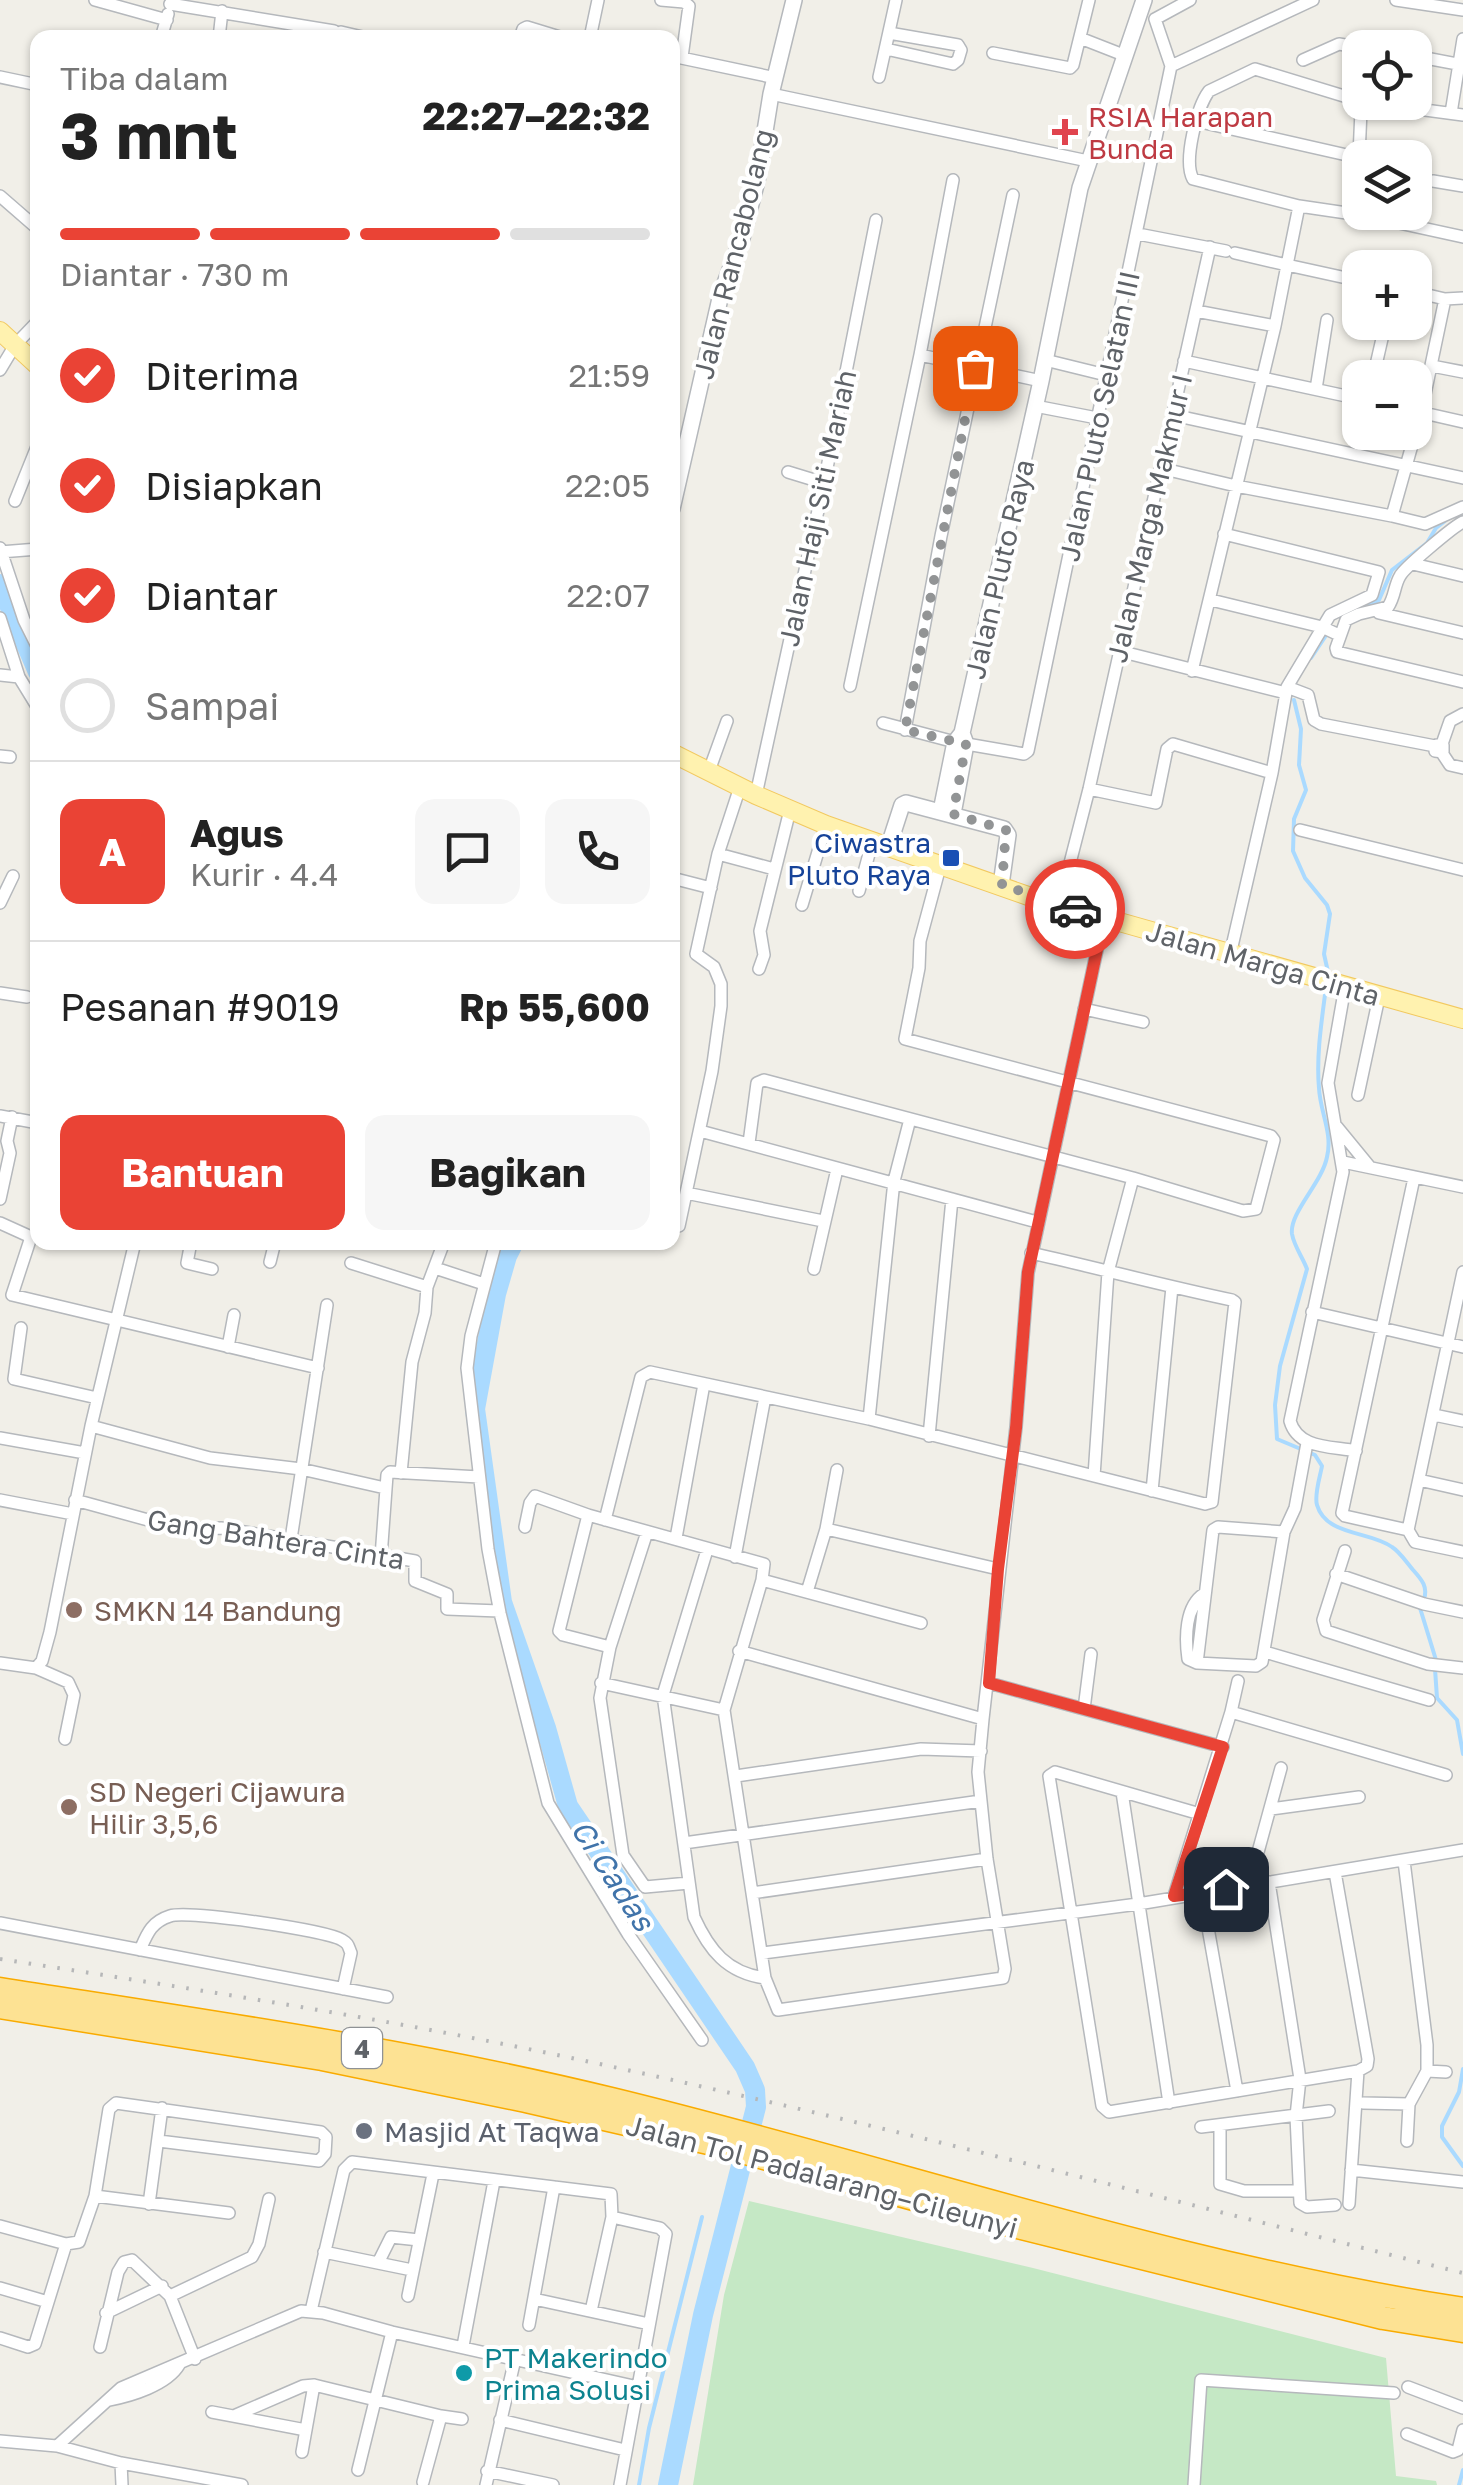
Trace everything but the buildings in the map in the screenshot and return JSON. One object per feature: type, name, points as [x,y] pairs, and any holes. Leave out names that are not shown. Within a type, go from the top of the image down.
[{"type":"highway","name":"Jalan Tol Padalarang–Cileunyi","points":[[0,1989],[506,2074],[716,2135],[1223,2263],[1380,2297],[1463,2310]]},
{"type":"highway","name":"Jalan Tol Padalarang–Cileunyi","points":[[0,2007],[322,2059],[716,2135]]},
{"type":"highway","name":"Jalan Tol Padalarang–Cileunyi","points":[[766,2148],[1154,2261],[1383,2318],[1463,2331]]},
{"type":"main road","points":[[0,331],[25,355]]},
{"type":"main road","name":"Jalan Marga Cinta","points":[[680,757],[826,825],[1060,906],[1463,1019]]},
{"type":"street","points":[[95,0],[167,20]]},
{"type":"street","points":[[592,30],[598,0]]},
{"type":"street","points":[[661,0],[689,6],[680,44]]},
{"type":"street","name":"Jalan Rancabolang","points":[[680,474],[721,294],[742,238],[757,181],[794,0]]},
{"type":"street","points":[[880,77],[896,0]]},
{"type":"street","points":[[993,53],[1068,68],[1073,65],[1089,0]]},
{"type":"street","points":[[1190,0],[1150,14],[1171,66],[1313,0]]},
{"type":"street","points":[[1396,0],[1463,10]]},
{"type":"street","points":[[164,30],[170,2],[326,30]]},
{"type":"street","points":[[220,30],[222,11]]},
{"type":"street","name":"Jalan Pluto Raya","points":[[947,813],[1080,188],[1126,56],[1150,14]]},
{"type":"street","points":[[886,50],[953,64],[961,50],[958,46],[889,33]]},
{"type":"street","points":[[1080,38],[1126,56]]},
{"type":"street","points":[[1432,111],[1457,114],[1463,39]]},
{"type":"street","points":[[1303,60],[1342,44]]},
{"type":"street","points":[[680,57],[1088,161]]},
{"type":"street","points":[[1432,59],[1460,64]]},
{"type":"street","name":"Jalan Pluto Selatan III","points":[[961,740],[1028,752],[1171,66]]},
{"type":"street","points":[[1342,211],[1299,206],[1193,179],[1188,169],[1196,121],[1209,91],[1255,69],[1357,100],[1362,110],[1361,140]]},
{"type":"street","points":[[0,77],[30,83]]},
{"type":"street","points":[[1196,121],[1342,153]]},
{"type":"street","points":[[850,686],[953,180]]},
{"type":"street","points":[[1433,181],[1463,186]]},
{"type":"street","points":[[905,730],[1013,194]]},
{"type":"street","points":[[0,196],[30,221]]},
{"type":"street","points":[[1192,670],[1276,326],[1299,206]]},
{"type":"street","name":"Jalan Haji Siti Mariah","points":[[700,1131],[721,1006],[720,984],[714,968],[696,956],[718,854],[748,791],[824,483],[876,220]]},
{"type":"street","points":[[1432,230],[1463,237]]},
{"type":"street","points":[[1138,234],[1342,276]]},
{"type":"street","name":"Jalan Marga Makmur I","points":[[1060,906],[1210,247]]},
{"type":"street","points":[[1432,296],[1463,298]]},
{"type":"street","points":[[1445,299],[1432,366],[1463,372]]},
{"type":"street","points":[[1196,311],[1276,326]]},
{"type":"street","points":[[1316,389],[1327,320]]},
{"type":"street","points":[[0,370],[25,355]]},
{"type":"street","points":[[920,356],[1041,381]]},
{"type":"street","points":[[1045,360],[1106,374]]},
{"type":"street","points":[[1184,361],[1342,396]]},
{"type":"street","points":[[1036,406],[1097,418]]},
{"type":"street","points":[[1432,415],[1463,422]]},
{"type":"street","points":[[1173,416],[1463,478]]},
{"type":"street","points":[[1392,516],[1411,450]]},
{"type":"street","points":[[14,501],[30,463]]},
{"type":"street","points":[[1160,468],[1425,524],[1463,507]]},
{"type":"street","points":[[788,472],[824,483]]},
{"type":"street","points":[[1463,522],[1400,576],[1391,604],[1346,620],[1337,652],[1463,682]]},
{"type":"street","points":[[1224,534],[1379,572],[1372,594],[1337,610],[1322,627],[1286,690],[1272,773],[1230,955]]},
{"type":"street","points":[[30,549],[1,551],[30,632]]},
{"type":"street","points":[[1413,564],[1463,576]]},
{"type":"street","points":[[1211,600],[1322,627],[1339,635]]},
{"type":"street","points":[[1374,612],[1463,633]]},
{"type":"street","points":[[0,618],[19,676],[30,695]]},
{"type":"street","points":[[1119,651],[1308,695],[1314,720],[1321,724],[1440,748],[1450,765],[1463,768]]},
{"type":"street","points":[[0,675],[19,676]]},
{"type":"street","points":[[1440,748],[1450,722],[1463,714]]},
{"type":"street","points":[[709,771],[727,722]]},
{"type":"street","points":[[883,723],[961,740]]},
{"type":"street","points":[[1089,788],[1156,802],[1166,749],[1174,744],[1272,773]]},
{"type":"street","points":[[859,890],[902,805],[1006,830],[1002,885]]},
{"type":"street","points":[[759,969],[764,955],[760,931],[790,810]]},
{"type":"street","points":[[802,905],[826,825]]},
{"type":"street","points":[[1300,830],[1463,870]]},
{"type":"street","points":[[718,854],[774,869]]},
{"type":"street","points":[[748,1143],[757,1084],[762,1080],[1134,1178],[1243,1211],[1256,1209],[1274,1140],[1271,1136],[904,1038],[920,941],[941,864]]},
{"type":"street","points":[[0,904],[13,876]]},
{"type":"street","points":[[680,880],[712,888]]},
{"type":"street","points":[[525,1527],[535,1496],[588,1515],[764,1564],[724,1710],[765,1978],[776,2008],[782,2011],[1000,1980],[1004,1969],[986,1859],[978,1772],[983,1719],[1032,1253],[1104,917]]},
{"type":"street","points":[[1333,983],[1328,1083],[1343,1162],[1290,1420],[1297,1436],[1307,1445],[1356,1450]]},
{"type":"street","points":[[0,993],[26,997]]},
{"type":"street","points":[[1358,1095],[1379,997]]},
{"type":"street","points":[[1084,1009],[1142,1022]]},
{"type":"street","points":[[0,1199],[10,1152],[6,1116]]},
{"type":"street","points":[[869,1420],[894,1181],[910,1118]]},
{"type":"street","points":[[1337,1127],[1370,1166]]},
{"type":"street","points":[[680,1221],[700,1131],[1038,1222]]},
{"type":"street","points":[[1343,1162],[1463,1187]]},
{"type":"street","points":[[814,1269],[837,1168]]},
{"type":"street","points":[[1094,1476],[1108,1272],[1134,1178]]},
{"type":"street","points":[[1408,1530],[1343,1516],[1414,1178]]},
{"type":"street","points":[[686,1193],[823,1222]]},
{"type":"street","points":[[929,1436],[952,1199]]},
{"type":"street","points":[[0,1223],[30,1237],[12,1296],[318,1368]]},
{"type":"street","points":[[36,1668],[42,1661],[50,1632],[90,1426],[132,1250]]},
{"type":"street","points":[[190,1250],[187,1264],[212,1269]]},
{"type":"street","points":[[270,1262],[274,1250]]},
{"type":"street","points":[[401,1473],[410,1375],[427,1288],[441,1250]]},
{"type":"street","points":[[494,1250],[471,1336],[467,1368],[500,1611],[549,1808],[628,1934],[702,2040]]},
{"type":"street","points":[[605,1520],[641,1377],[650,1372],[869,1420],[1205,1504],[1214,1499],[1236,1306],[1232,1300],[1032,1253]]},
{"type":"street","points":[[351,1263],[427,1288]]},
{"type":"street","points":[[435,1268],[484,1284]]},
{"type":"street","points":[[1463,1272],[1456,1344],[1434,1414],[1408,1530],[1415,1542],[1463,1552]]},
{"type":"street","points":[[1152,1491],[1172,1287]]},
{"type":"street","points":[[291,1539],[327,1305]]},
{"type":"street","points":[[1312,1312],[1456,1344]]},
{"type":"street","points":[[228,1347],[234,1315]]},
{"type":"street","points":[[22,1328],[14,1379],[97,1398]]},
{"type":"street","points":[[676,1538],[704,1384]]},
{"type":"street","points":[[735,1557],[765,1397]]},
{"type":"street","points":[[1434,1414],[1463,1421]]},
{"type":"street","points":[[90,1426],[210,1458],[301,1469],[385,1488]]},
{"type":"street","points":[[0,1438],[85,1453]]},
{"type":"street","points":[[1284,1532],[1215,1527],[1196,1663],[1256,1666],[1262,1662],[1284,1532],[1295,1508],[1307,1445]]},
{"type":"street","points":[[807,1592],[826,1529],[837,1470]]},
{"type":"street","points":[[381,1557],[386,1474],[480,1478]]},
{"type":"street","points":[[1419,1480],[1463,1490]]},
{"type":"street","points":[[0,1500],[72,1514]]},
{"type":"street","name":"Gang Bahtera Cinta","points":[[75,1500],[181,1528],[221,1528],[418,1563],[415,1582],[447,1594],[447,1609],[500,1611]]},
{"type":"street","points":[[588,1515],[559,1631],[610,1648]]},
{"type":"street","points":[[826,1529],[998,1569]]},
{"type":"street","points":[[647,1532],[610,1648],[600,1698],[626,1862],[645,1887],[689,1883]]},
{"type":"street","points":[[708,1550],[663,1695],[694,1917],[712,1950],[740,1971],[765,1978]]},
{"type":"street","points":[[1345,1551],[1323,1620],[1326,1631],[1428,1664],[1463,1668]]},
{"type":"street","points":[[1336,1574],[1418,1602],[1463,1612]]},
{"type":"street","points":[[762,1580],[921,1623]]},
{"type":"street","points":[[739,1651],[983,1719]]},
{"type":"street","points":[[1265,1652],[1429,1700]]},
{"type":"street","points":[[1084,1709],[1091,1654]]},
{"type":"street","points":[[0,1662],[36,1668],[68,1682],[74,1696],[65,1739]]},
{"type":"street","points":[[1174,1896],[1223,1747],[1238,1682]]},
{"type":"street","points":[[601,1683],[724,1710]]},
{"type":"street","points":[[989,1683],[1223,1747]]},
{"type":"street","points":[[1232,1712],[1446,1775]]},
{"type":"street","points":[[736,1776],[921,1749],[981,1751]]},
{"type":"street","points":[[1249,1885],[1280,1768]]},
{"type":"street","points":[[1200,1814],[1050,1774],[1102,2106],[1109,2112],[1358,2071],[1367,2066],[1334,1872]]},
{"type":"street","points":[[1122,1792],[1169,2103]]},
{"type":"street","points":[[1271,1809],[1359,1797]]},
{"type":"street","points":[[684,1843],[981,1800]]},
{"type":"street","points":[[763,1953],[1071,1914],[1463,1850]]},
{"type":"street","points":[[752,1893],[986,1859]]},
{"type":"street","points":[[1404,1861],[1427,2045],[1427,2070],[1409,2104],[1407,2141]]},
{"type":"street","points":[[1269,1882],[1300,2079],[1296,2116],[1299,2190],[1300,2203],[1307,2206],[1342,2205],[1351,2170],[1358,2071]]},
{"type":"street","points":[[1202,1894],[1237,2091]]},
{"type":"street","points":[[140,1950],[149,1929],[157,1921],[176,1914],[321,1934],[341,1939],[351,1953],[344,1989]]},
{"type":"street","points":[[0,1924],[387,1998]]},
{"type":"street","points":[[1427,2070],[1446,2072]]},
{"type":"street","points":[[0,2226],[66,2244],[79,2242],[95,2196],[109,2108],[116,2103],[321,2132],[326,2136],[319,2161],[158,2141]]},
{"type":"street","points":[[1363,2103],[1409,2104]]},
{"type":"street","points":[[149,2204],[162,2108]]},
{"type":"street","points":[[1201,2128],[1330,2111]]},
{"type":"street","points":[[1220,2126],[1220,2184],[1244,2191],[1299,2190]]},
{"type":"street","points":[[311,2311],[346,2165],[352,2162],[611,2194],[612,2217],[591,2311]]},
{"type":"street","points":[[1351,2170],[1463,2182]]},
{"type":"street","points":[[408,2296],[433,2174]]},
{"type":"street","points":[[463,2346],[494,2181]]},
{"type":"street","points":[[529,2326],[554,2186]]},
{"type":"street","points":[[95,2196],[230,2214]]},
{"type":"street","points":[[106,2313],[252,2257],[259,2244],[269,2199]]},
{"type":"street","points":[[612,2217],[660,2228],[666,2234],[620,2485]]},
{"type":"street","points":[[378,2263],[391,2237],[419,2240]]},
{"type":"street","points":[[0,2338],[31,2347],[66,2244]]},
{"type":"street","points":[[324,2252],[412,2270]]},
{"type":"street","points":[[100,2348],[106,2313],[124,2262],[132,2260],[166,2291],[195,2359]]},
{"type":"street","points":[[0,2288],[48,2302]]},
{"type":"street","points":[[534,2299],[649,2324]]},
{"type":"street","points":[[57,2446],[121,2388],[290,2315],[311,2311],[638,2386]]},
{"type":"street","points":[[358,2470],[392,2332]]},
{"type":"street","points":[[486,2485],[516,2359]]},
{"type":"street","points":[[1194,2485],[1201,2380],[1394,2394]]},
{"type":"street","points":[[302,2452],[314,2385]]},
{"type":"street","points":[[236,2415],[303,2386],[314,2385],[462,2419]]},
{"type":"street","points":[[1408,2387],[1463,2408]]},
{"type":"street","points":[[212,2412],[306,2430]]},
{"type":"street","points":[[423,2482],[441,2416]]},
{"type":"street","points":[[500,2420],[625,2450]]},
{"type":"street","points":[[1407,2434],[1453,2452],[1458,2450],[1463,2430]]},
{"type":"street","points":[[0,2441],[57,2446],[121,2463],[242,2485]]},
{"type":"street","points":[[121,2463],[122,2485]]},
{"type":"street","points":[[488,2471],[511,2481],[553,2485]]},
{"type":"green space","points":[[749,2201],[1386,2358],[1396,2476],[1436,2481],[1437,2485],[693,2485],[724,2295]]},
{"type":"waterway","points":[[1362,608],[1379,600],[1392,570],[1427,543],[1445,521]]},
{"type":"waterway","name":"Ci Cadas","points":[[0,584],[30,653]]},
{"type":"waterway","points":[[1311,658],[1325,637]]},
{"type":"waterway","points":[[1294,700],[1301,729],[1299,765],[1306,790],[1294,819],[1293,851],[1305,878],[1330,914],[1324,954],[1328,972]]},
{"type":"waterway","points":[[1326,987],[1318,1075],[1328,1148],[1324,1167],[1292,1226],[1293,1238],[1307,1269],[1280,1366],[1275,1405],[1277,1439],[1315,1455],[1322,1466],[1316,1496],[1322,1515],[1339,1528],[1395,1549],[1422,1581],[1424,1599]]},
{"type":"waterway","name":"Ci Cadas","points":[[510,1250],[496,1294],[475,1409],[502,1602],[546,1728],[568,1806],[745,2067],[755,2090],[756,2107],[703,2315],[668,2485]]},
{"type":"waterway","points":[[1420,1608],[1436,1660]]},
{"type":"waterway","points":[[1435,1669],[1437,1698],[1457,1720],[1463,1754]]},
{"type":"waterway","points":[[1463,2069],[1459,2092],[1442,2126],[1442,2137],[1463,2166]]},
{"type":"waterway","points":[[639,2485],[649,2428],[702,2217]]},
{"type":"waterway","points":[[1459,2485],[1463,2470]]},
{"type":"railway","points":[[0,1959],[364,2018],[581,2060],[912,2136],[1463,2273]]},
{"type":"way so far","points":[[975,368],[905,730],[966,744],[953,814],[1006,830],[1002,885],[1075,909]]},
{"type":"place","name":"RSIA Harapan Bunda","points":[[1065,132]]},
{"type":"place","name":"Ciwastra Pluto Raya","points":[[951,858]]},
{"type":"place","name":"SMKN 14 Bandung","points":[[74,1610]]},
{"type":"place","name":"SD Negeri Cijawura Hilir 3,5,6","points":[[69,1807]]},
{"type":"place","name":"Masjid At Taqwa","points":[[364,2131]]},
{"type":"place","name":"PT Makerindo Prima Solusi","points":[[464,2373]]},
{"type":"route","points":[[1075,909],[1104,917],[1028,1272],[989,1683],[1223,1747],[1174,1896],[1226,1889]]}]
